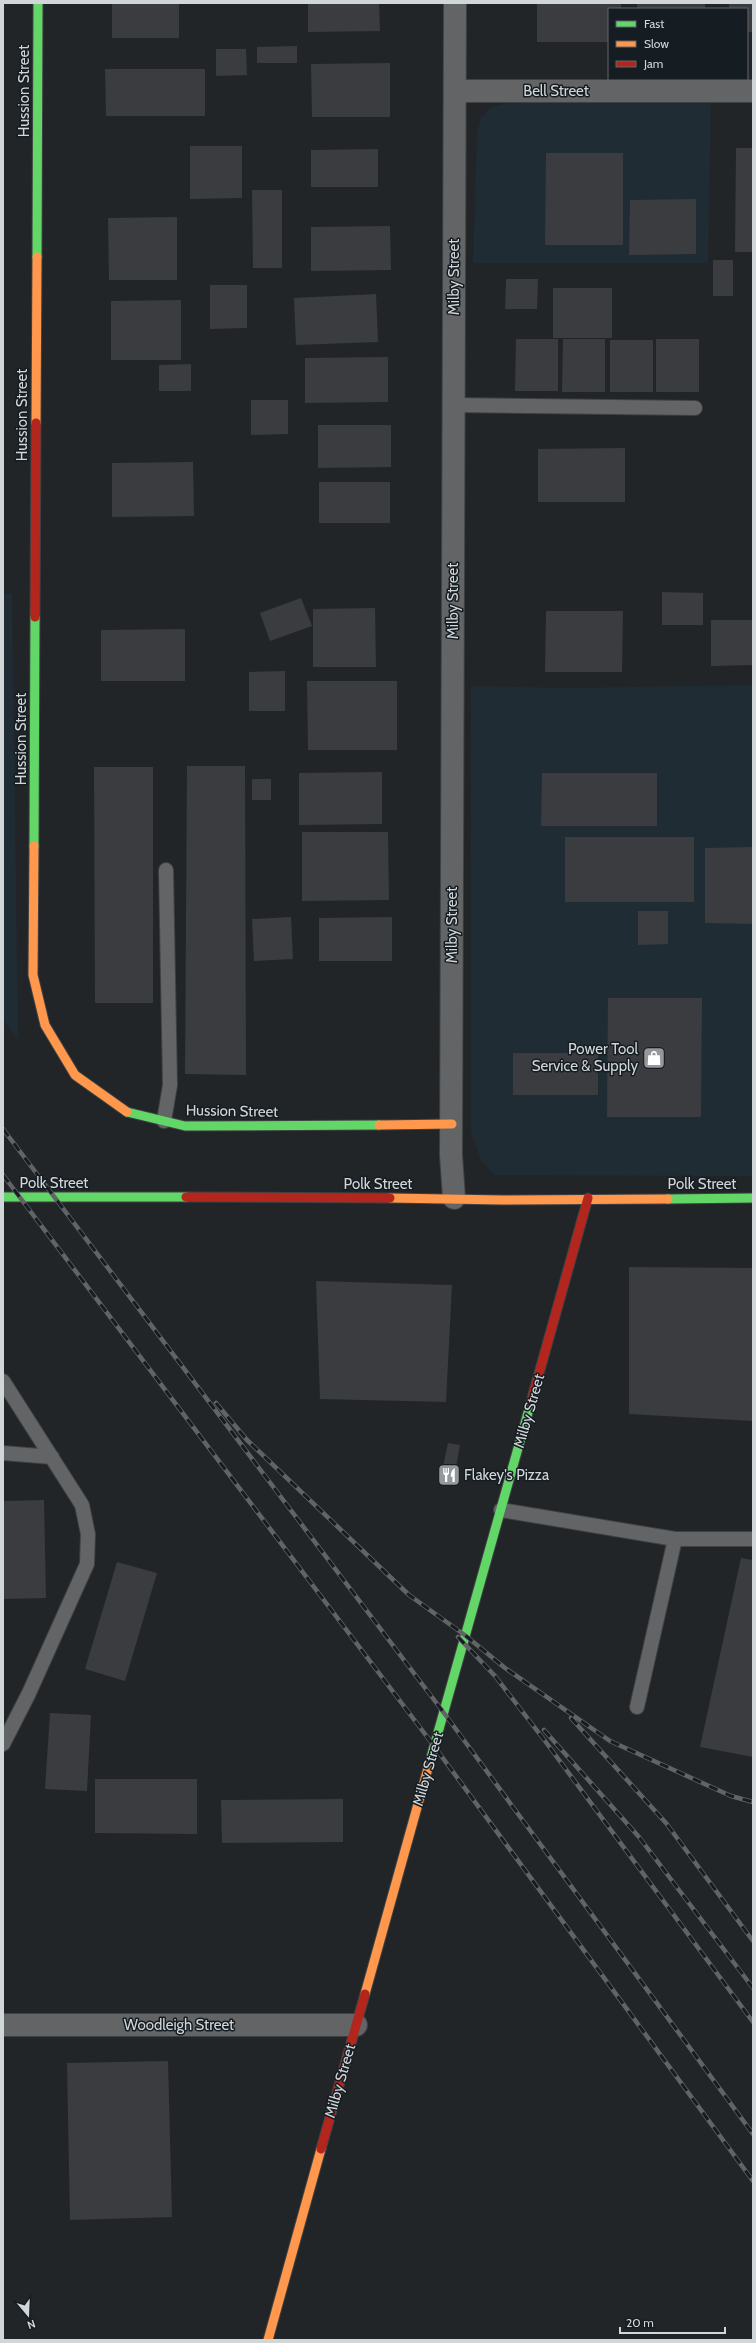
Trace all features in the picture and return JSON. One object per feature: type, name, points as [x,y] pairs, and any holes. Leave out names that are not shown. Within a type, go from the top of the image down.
[{"type":"street","name":"Hussion Street","points":[[38,3],[33,975],[45,1025],[75,1075],[130,1114],[185,1126],[452,1124]]},
{"type":"street","name":"Milby Street","points":[[454,1198],[452,1124],[455,3]]},
{"type":"street","name":"Bell Street","points":[[455,91],[753,91]]},
{"type":"street","name":"Polk Street","points":[[3,1198],[454,1198],[502,1200],[588,1198],[753,1198]]},
{"type":"street","name":"Milby Street","points":[[268,2340],[588,1198]]},
{"type":"street","name":"Woodleigh Street","points":[[3,2025],[356,2025]]},
{"type":"lane","points":[[454,405],[695,408]]},
{"type":"lane","points":[[164,1122],[170,1085],[166,870]]},
{"type":"lane","points":[[3,1381],[82,1505],[88,1534],[87,1564],[29,1693],[3,1744]]},
{"type":"lane","points":[[3,1453],[52,1457]]},
{"type":"lane","points":[[501,1510],[675,1539],[753,1539]]},
{"type":"lane","points":[[637,1706],[675,1539]]},
{"type":"shaded area","points":[[711,100],[708,263],[473,263],[477,133],[481,117],[492,107],[513,102]]},
{"type":"shaded area","points":[[3,594],[12,594],[18,1040],[3,1019]]},
{"type":"shaded area","points":[[753,685],[753,1176],[495,1175],[481,1161],[471,1132],[471,686],[567,688]]},
{"type":"building","points":[[112,3],[179,3],[179,38],[112,38]]},
{"type":"building","points":[[308,3],[379,3],[380,31],[308,32]]},
{"type":"building","points":[[537,3],[621,3],[621,8],[608,8],[608,42],[537,42]]},
{"type":"building","points":[[637,3],[705,3],[705,8],[637,8]]},
{"type":"building","points":[[729,3],[753,3],[753,32],[748,32],[748,8],[729,8]]},
{"type":"building","points":[[297,46],[297,63],[257,63],[257,47]]},
{"type":"building","points":[[216,49],[246,49],[247,75],[216,76]]},
{"type":"building","points":[[390,63],[390,117],[312,117],[311,64]]},
{"type":"building","points":[[105,69],[205,69],[205,116],[106,116]]},
{"type":"building","points":[[190,146],[242,146],[242,198],[190,199]]},
{"type":"building","points":[[736,148],[753,148],[753,252],[735,252]]},
{"type":"building","points":[[378,149],[378,187],[311,187],[311,150]]},
{"type":"building","points":[[546,153],[623,153],[623,245],[545,245]]},
{"type":"building","points":[[252,190],[282,190],[282,268],[253,268]]},
{"type":"building","points":[[696,199],[696,254],[629,255],[630,200]]},
{"type":"building","points":[[177,217],[177,280],[109,280],[108,218]]},
{"type":"building","points":[[390,226],[391,270],[311,271],[311,227]]},
{"type":"building","points":[[713,260],[733,260],[733,296],[713,296]]},
{"type":"building","points":[[506,279],[538,279],[537,309],[505,309]]},
{"type":"building","points":[[210,285],[247,285],[247,328],[210,329]]},
{"type":"building","points":[[553,288],[612,288],[612,338],[553,338]]},
{"type":"building","points":[[376,294],[378,342],[296,345],[294,298]]},
{"type":"building","points":[[181,300],[181,360],[111,360],[111,301]]},
{"type":"building","points":[[516,339],[558,339],[558,391],[515,391]]},
{"type":"building","points":[[563,339],[605,339],[605,392],[562,392]]},
{"type":"building","points":[[656,339],[699,339],[699,392],[656,392]]},
{"type":"building","points":[[610,340],[653,340],[653,392],[610,392]]},
{"type":"building","points":[[388,357],[388,402],[305,403],[305,358]]},
{"type":"building","points":[[191,364],[191,391],[159,391],[159,365]]},
{"type":"building","points":[[251,400],[288,400],[288,434],[251,435]]},
{"type":"building","points":[[318,425],[391,425],[391,467],[318,468]]},
{"type":"building","points":[[625,448],[625,502],[538,502],[538,449]]},
{"type":"building","points":[[193,462],[194,516],[112,517],[112,463]]},
{"type":"building","points":[[319,482],[390,482],[390,523],[319,523]]},
{"type":"building","points":[[662,592],[703,593],[703,625],[662,625]]},
{"type":"building","points":[[301,598],[312,626],[270,641],[260,613]]},
{"type":"building","points":[[375,608],[376,667],[313,667],[313,609]]},
{"type":"building","points":[[546,611],[623,611],[622,672],[545,672]]},
{"type":"building","points":[[711,620],[753,620],[753,665],[711,666]]},
{"type":"building","points":[[185,629],[185,681],[101,681],[101,630]]},
{"type":"building","points":[[285,671],[285,711],[249,711],[249,672]]},
{"type":"building","points":[[307,681],[397,681],[397,750],[308,750]]},
{"type":"building","points":[[187,766],[245,766],[246,1075],[185,1074]]},
{"type":"building","points":[[94,767],[153,767],[153,1003],[95,1003]]},
{"type":"building","points":[[382,772],[382,824],[299,825],[299,773]]},
{"type":"building","points":[[542,773],[657,773],[657,826],[541,826]]},
{"type":"building","points":[[252,779],[271,779],[271,800],[252,800]]},
{"type":"building","points":[[302,832],[388,832],[389,900],[302,901]]},
{"type":"building","points":[[565,837],[694,837],[694,902],[565,902]]},
{"type":"building","points":[[753,847],[753,924],[705,923],[705,848]]},
{"type":"building","points":[[638,911],[668,911],[668,944],[638,945]]},
{"type":"building","points":[[291,917],[293,959],[254,961],[252,919]]},
{"type":"building","points":[[392,917],[392,961],[319,961],[319,918]]},
{"type":"building","name":"Power Tool Service & Supply","points":[[608,998],[702,998],[701,1117],[607,1117]]},
{"type":"building","points":[[513,1053],[598,1053],[598,1095],[513,1095]]},
{"type":"building","points":[[629,1267],[753,1268],[753,1421],[629,1414]]},
{"type":"building","points":[[316,1281],[452,1285],[446,1402],[320,1399]]},
{"type":"building","points":[[448,1443],[460,1445],[453,1484],[440,1481]]},
{"type":"building","points":[[44,1500],[46,1598],[3,1599],[3,1501]]},
{"type":"building","points":[[741,1558],[753,1560],[753,1757],[700,1747]]},
{"type":"building","points":[[117,1562],[157,1573],[125,1681],[85,1669]]},
{"type":"building","points":[[50,1713],[91,1715],[87,1791],[45,1789]]},
{"type":"building","points":[[95,1779],[197,1779],[197,1834],[95,1833]]},
{"type":"building","points":[[343,1799],[343,1842],[222,1843],[221,1800]]},
{"type":"building","points":[[168,2061],[172,2217],[70,2220],[67,2063]]},
{"type":"railway","points":[[3,1129],[444,1713],[753,2134]]},
{"type":"railway","points":[[3,1175],[434,1746],[753,2181]]},
{"type":"railway","points":[[216,1403],[247,1440],[409,1595],[466,1636],[505,1668],[610,1741],[731,1796],[753,1802]]},
{"type":"railway","points":[[458,1637],[495,1676],[545,1741],[753,2022]]},
{"type":"railway","points":[[571,1718],[666,1823],[753,1941]]},
{"type":"railway","points":[[544,1730],[639,1837],[753,1988]]},
{"type":"traffic: fast","points":[[37,257],[38,3]]},
{"type":"traffic: fast","points":[[34,846],[35,617]]},
{"type":"traffic: fast","points":[[127,1112],[185,1126],[379,1125]]},
{"type":"traffic: fast","points":[[3,1197],[186,1197]]},
{"type":"traffic: fast","points":[[668,1199],[753,1198]]},
{"type":"traffic: fast","points":[[430,1761],[531,1402]]},
{"type":"traffic: slow","points":[[36,423],[37,257]]},
{"type":"traffic: slow","points":[[34,846],[33,975],[45,1025],[75,1075],[127,1112]]},
{"type":"traffic: slow","points":[[379,1125],[452,1124]]},
{"type":"traffic: slow","points":[[390,1198],[502,1200],[668,1199]]},
{"type":"traffic: slow","points":[[365,1994],[430,1761]]},
{"type":"traffic: slow","points":[[268,2340],[321,2149]]},
{"type":"traffic: jam","points":[[35,617],[36,423]]},
{"type":"traffic: jam","points":[[186,1197],[390,1198]]},
{"type":"traffic: jam","points":[[531,1402],[588,1198]]},
{"type":"traffic: jam","points":[[321,2149],[365,1994]]},
{"type":"place","name":"Power Tool Service & Supply","points":[[654,1058]]},
{"type":"place","name":"Flakey's Pizza","points":[[449,1475]]}]
